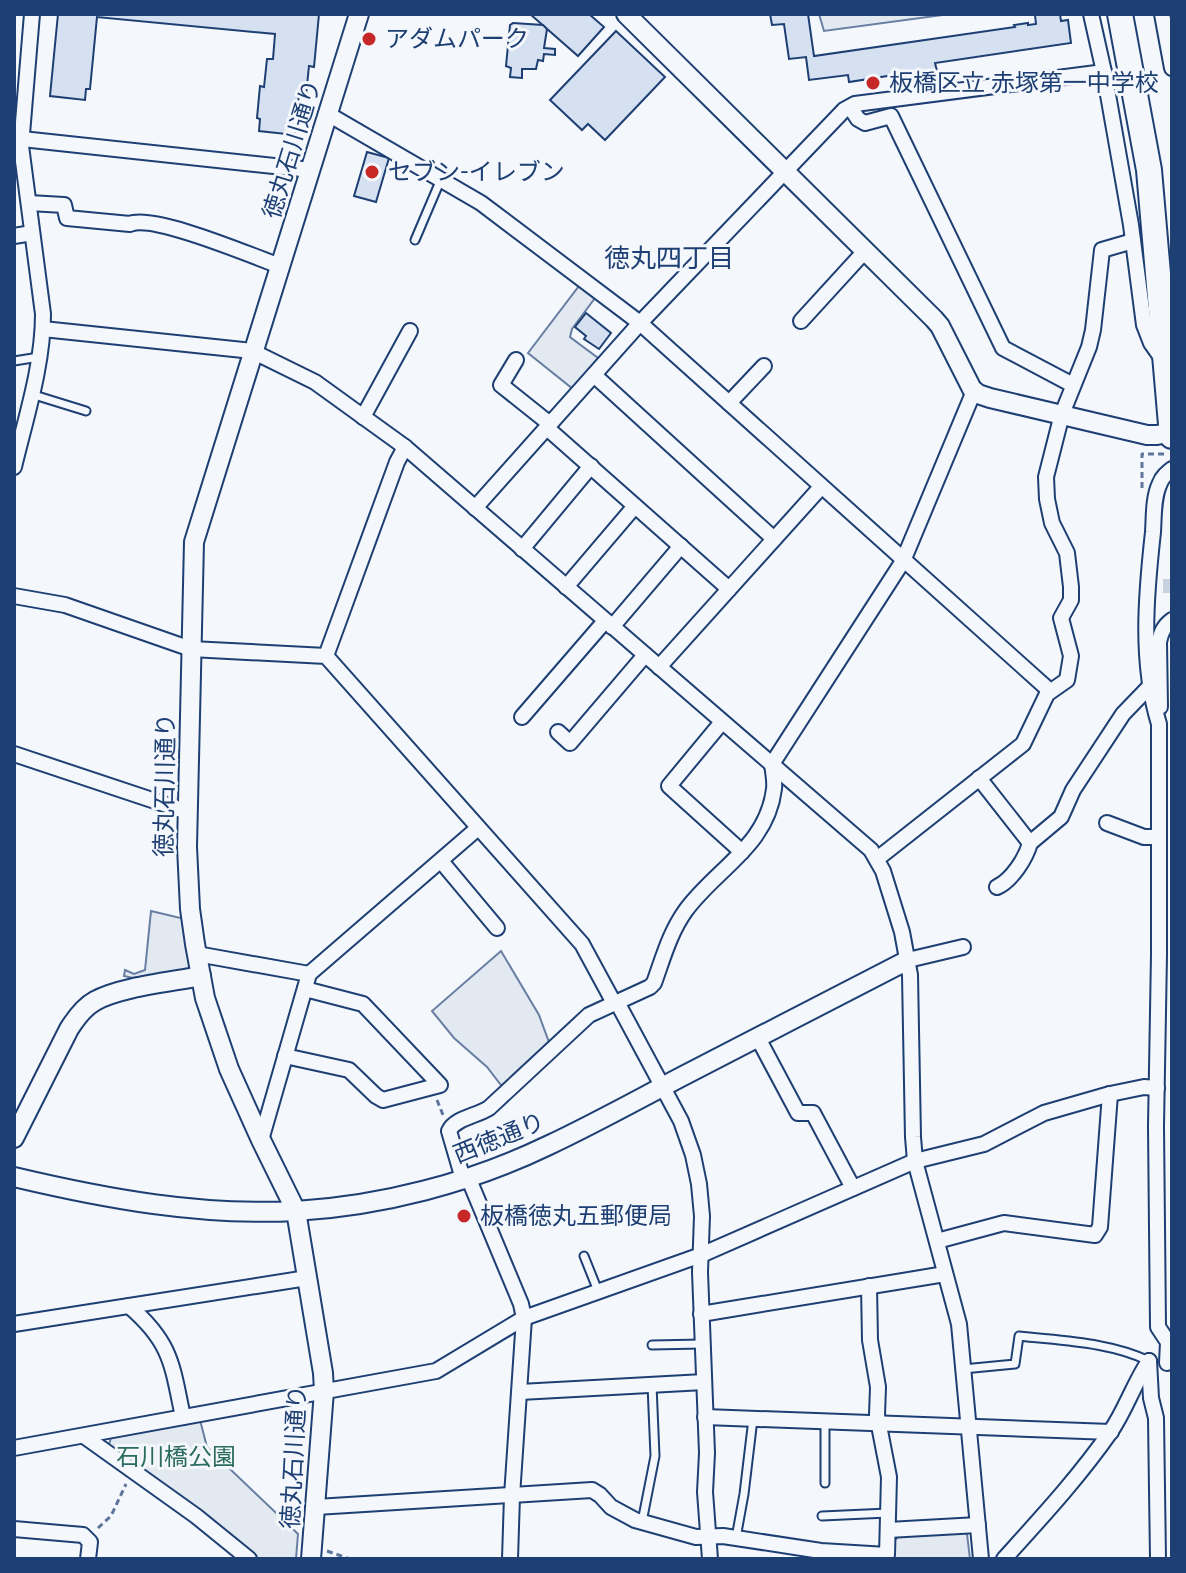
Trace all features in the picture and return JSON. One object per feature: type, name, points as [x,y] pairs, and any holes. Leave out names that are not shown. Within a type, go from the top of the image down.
[{"type":"highway","points":[[1135,14],[1172,237]]},
{"type":"highway","points":[[1104,15],[1149,170],[1172,433]]},
{"type":"street","points":[[14,467],[43,329],[19,144],[32,14]]},
{"type":"street","name":"徳丸石川通り","points":[[318,1555],[316,1507],[323,1373],[296,1211],[241,1098],[221,1047],[201,976],[190,909],[191,649],[194,542],[359,14]]},
{"type":"street","points":[[626,14],[940,326],[974,391],[990,398],[1147,435],[1172,433]]},
{"type":"street","points":[[1162,14],[1172,68]]},
{"type":"street","points":[[1104,15],[1104,72],[1144,325],[1165,364]]},
{"type":"street","points":[[475,508],[640,323],[844,110],[855,104],[1104,72]]},
{"type":"street","points":[[850,107],[865,123],[891,116],[1003,348],[1073,385]]},
{"type":"street","points":[[328,114],[481,203],[640,323],[1050,691]]},
{"type":"street","points":[[19,144],[311,170]]},
{"type":"street","points":[[29,203],[64,205],[67,218],[164,224],[280,266]]},
{"type":"street","points":[[14,236],[32,233]]},
{"type":"street","points":[[877,859],[1023,744],[1047,694],[1067,680],[1071,656],[1061,618],[1071,600],[1071,587],[1067,553],[1052,523],[1046,477],[1062,414],[1091,339],[1102,250],[1133,241]]},
{"type":"street","points":[[801,321],[865,251]]},
{"type":"street","points":[[43,329],[254,352],[315,382],[405,447],[871,850],[883,871],[908,960],[915,1161],[959,1324],[981,1559]]},
{"type":"street","points":[[363,417],[410,331]]},
{"type":"street","points":[[516,360],[501,385],[729,589]]},
{"type":"street","points":[[729,403],[764,366]]},
{"type":"street","points":[[594,375],[774,539]]},
{"type":"street","points":[[510,1559],[524,1318],[521,1304],[466,1178],[447,1122],[454,1123],[489,1108],[589,1015],[654,983],[668,942],[685,912],[711,880],[749,845],[763,827],[774,788],[772,764],[903,561],[974,391]]},
{"type":"street","points":[[326,656],[405,447]]},
{"type":"street","points":[[522,549],[591,466]]},
{"type":"street","points":[[1159,724],[1150,686],[1147,618],[1155,587],[1158,486],[1172,469]]},
{"type":"street","points":[[659,667],[821,487]]},
{"type":"street","points":[[566,587],[635,506]]},
{"type":"street","points":[[522,717],[681,546]]},
{"type":"street","points":[[14,596],[65,605],[191,649],[326,656],[582,944],[681,1121],[693,1155],[702,1216],[701,1314],[707,1453],[705,1492],[710,1559]]},
{"type":"street","points":[[1149,1361],[1170,1363],[1168,1342],[1158,1327],[1157,1088],[1159,642],[1166,624],[1172,620]]},
{"type":"street","points":[[558,732],[570,743],[645,655]]},
{"type":"street","points":[[997,887],[1004,884],[1027,854],[1030,843],[1061,817],[1073,790],[1123,714],[1150,686]]},
{"type":"street","points":[[722,722],[669,786],[742,852]]},
{"type":"street","points":[[15,758],[188,812]]},
{"type":"street","points":[[979,778],[1030,843]]},
{"type":"street","points":[[1107,823],[1144,837],[1158,837]]},
{"type":"street","points":[[261,1140],[309,974],[478,828]]},
{"type":"street","points":[[441,861],[497,928]]},
{"type":"street","name":"西徳通り","points":[[14,1177],[109,1199],[207,1210],[296,1211],[379,1200],[466,1178],[546,1147],[908,960],[963,947]]},
{"type":"street","points":[[197,954],[309,974]]},
{"type":"street","points":[[14,1138],[69,1029],[89,1005],[118,992],[201,976]]},
{"type":"street","points":[[285,1056],[349,1070],[383,1100],[434,1092],[440,1085],[363,1004],[305,989]]},
{"type":"street","points":[[758,1038],[798,1113],[813,1113],[853,1188]]},
{"type":"street","points":[[14,1448],[436,1371],[524,1318],[701,1255],[915,1161],[984,1144],[1044,1113],[1110,1094],[1144,1087],[1157,1088]]},
{"type":"street","points":[[937,1241],[1004,1223],[1095,1235],[1100,1227],[1110,1094]]},
{"type":"street","points":[[701,1314],[945,1274]]},
{"type":"street","points":[[14,1324],[307,1278]]},
{"type":"street","points":[[316,1507],[592,1490],[611,1507],[642,1522],[696,1537],[736,1538],[821,1551],[887,1555],[889,1477],[877,1415],[878,1387],[870,1340],[869,1286]]},
{"type":"street","points":[[129,1306],[155,1330],[165,1346],[183,1417]]},
{"type":"street","points":[[1004,1559],[1074,1480],[1111,1432],[1149,1361]]},
{"type":"street","points":[[1149,1361],[1151,1398],[1156,1418],[1158,1559]]},
{"type":"street","points":[[520,1392],[704,1382]]},
{"type":"street","points":[[705,1417],[1111,1432]]},
{"type":"street","points":[[84,1436],[196,1516],[249,1559]]},
{"type":"street","points":[[888,1530],[978,1525]]},
{"type":"street","points":[[14,1529],[83,1535],[90,1542],[88,1559]]},
{"type":"lane","points":[[415,240],[441,179]]},
{"type":"lane","points":[[14,361],[39,357]]},
{"type":"lane","points":[[31,394],[86,411]]},
{"type":"lane","points":[[584,1256],[599,1292]]},
{"type":"lane","points":[[963,1369],[1015,1364],[1019,1336],[1082,1343],[1135,1354],[1149,1361]]},
{"type":"lane","points":[[652,1345],[702,1344]]},
{"type":"lane","points":[[642,1522],[655,1456],[652,1384]]},
{"type":"lane","points":[[736,1538],[753,1419]]},
{"type":"lane","points":[[825,1421],[825,1483]]},
{"type":"lane","points":[[822,1516],[889,1513]]},
{"type":"path","points":[[434,1092],[447,1122]]},
{"type":"path","points":[[93,1532],[111,1516],[129,1479]]},
{"type":"path","points":[[318,1555],[350,1559]]},
{"type":"green space","points":[[819,14],[950,14],[824,31]]},
{"type":"green space","points":[[579,286],[595,298],[572,329],[570,337],[598,358],[573,389],[528,353]]},
{"type":"green space","points":[[151,911],[185,919],[192,969],[133,978],[124,976],[125,970],[134,974],[145,970]]},
{"type":"green space","points":[[501,951],[539,1015],[550,1045],[504,1089],[487,1067],[454,1038],[432,1011]]},
{"type":"green space","name":"石川橋公園","points":[[200,1420],[207,1447],[298,1534],[296,1559],[259,1559],[201,1512],[108,1447],[111,1438]]},
{"type":"green space","points":[[963,1531],[967,1534],[970,1559],[891,1559],[892,1543],[899,1536]]},
{"type":"building","points":[[58,14],[319,14],[314,67],[309,66],[306,95],[299,94],[295,135],[259,131],[260,86],[264,87],[267,59],[273,59],[275,34],[97,17],[90,89],[86,89],[85,100],[50,96]]},
{"type":"building","points":[[530,14],[589,14],[604,27],[578,56]]},
{"type":"building","points":[[770,14],[808,14],[814,56],[1036,24],[1035,15],[1038,14],[1060,14],[1061,21],[1068,20],[1071,43],[935,63],[937,71],[849,82],[848,75],[809,80],[806,57],[789,59],[784,24],[772,25]]},
{"type":"building","points":[[510,25],[543,25],[547,29],[544,48],[555,49],[555,55],[544,54],[543,61],[538,60],[536,69],[522,69],[522,78],[510,77],[511,68],[506,66]]},
{"type":"building","points":[[616,31],[665,77],[605,140],[588,124],[582,130],[550,100]]},
{"type":"building","points":[[367,152],[389,158],[376,202],[354,196]]},
{"type":"building","points":[[586,313],[611,333],[599,349],[584,339],[586,336],[575,327]]},
{"type":"tunnel","points":[[1163,586],[1172,586]]},
{"type":"place","name":"アダムパーク","points":[[369,39]]},
{"type":"place","name":"板橋区立 赤塚第一中学校","points":[[873,83]]},
{"type":"place","name":"セブン-イレブン","points":[[372,172]]},
{"type":"place","name":"板橋徳丸五郵便局","points":[[464,1216]]},
{"type":"district","name":"徳丸四丁目","points":[[669,258]]}]
